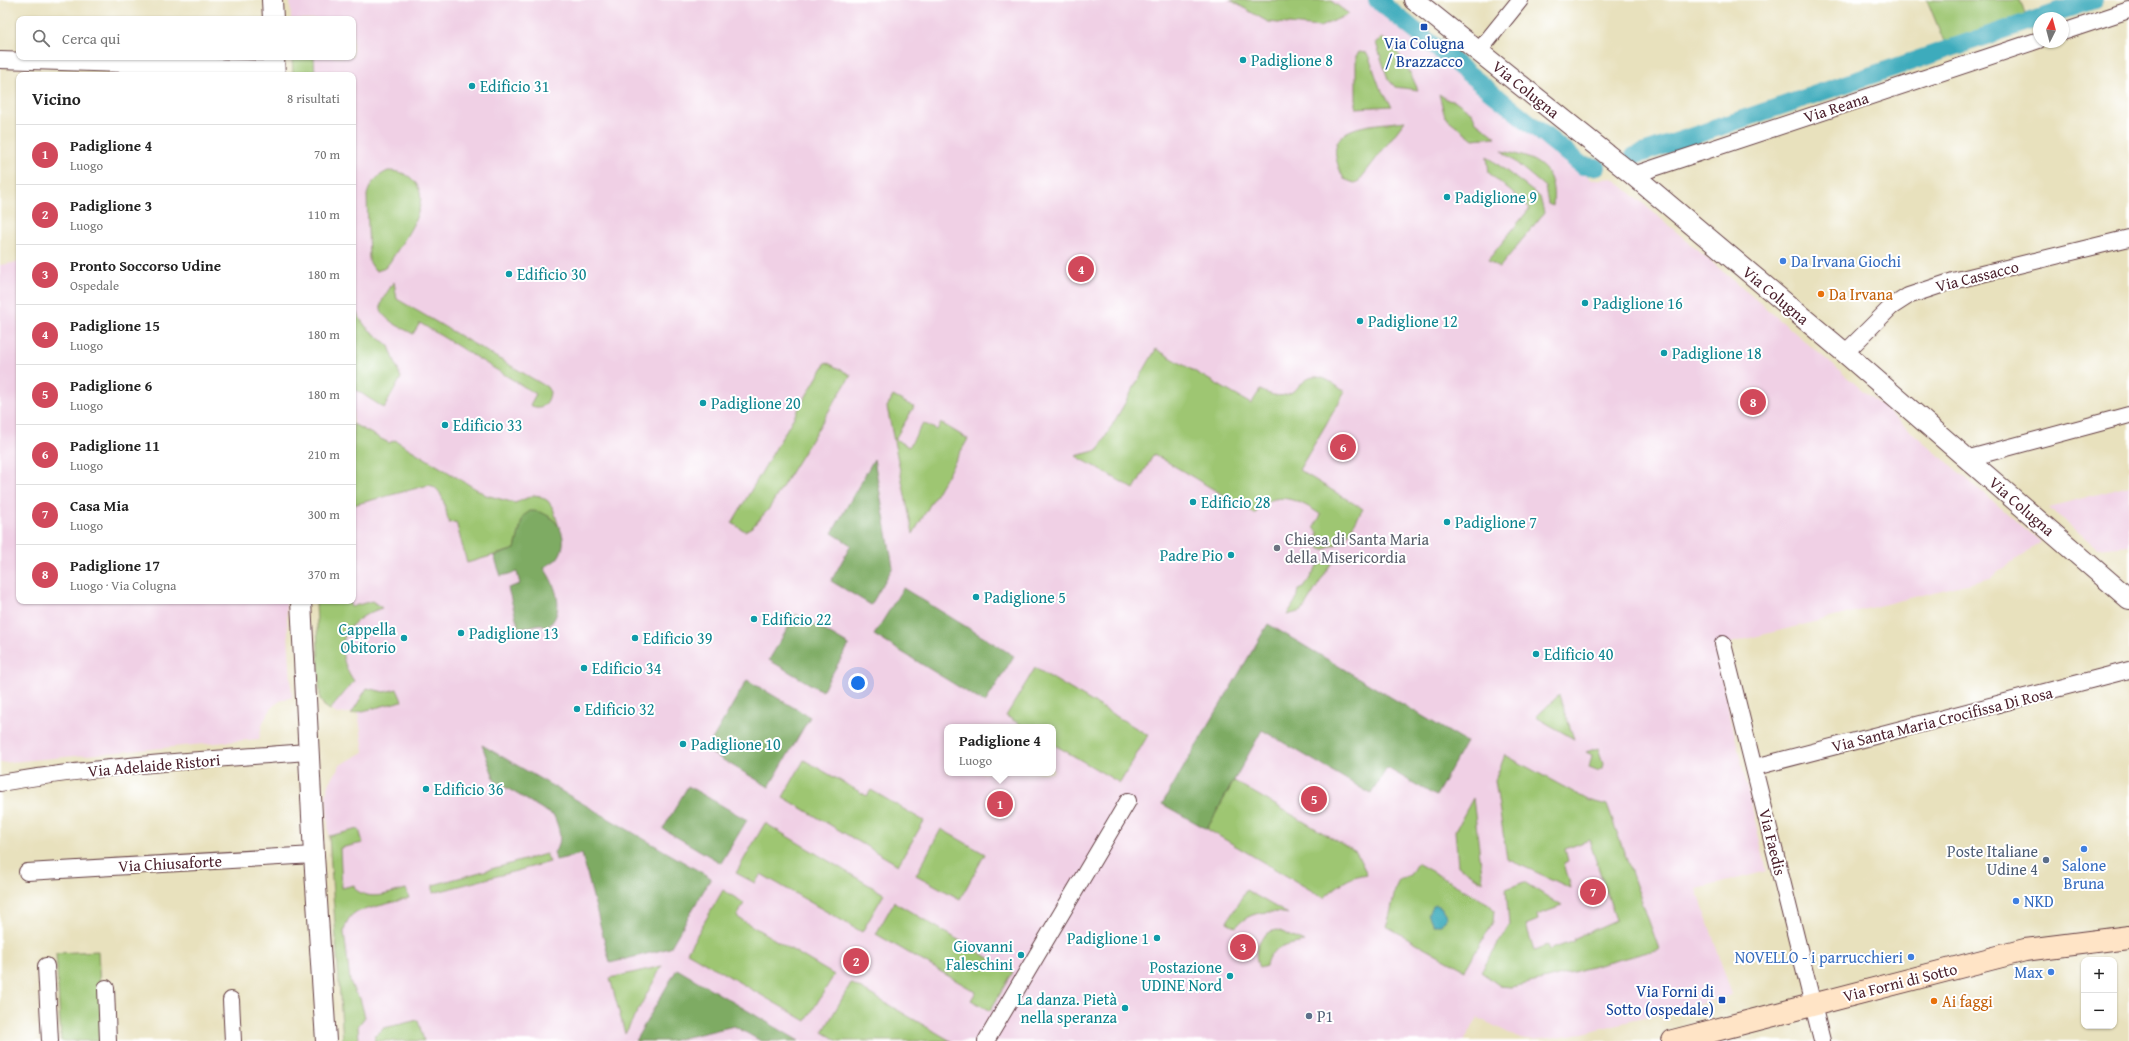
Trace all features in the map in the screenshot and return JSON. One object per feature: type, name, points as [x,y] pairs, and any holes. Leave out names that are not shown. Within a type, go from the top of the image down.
[{"type":"main road","name":"Via Forni di Sotto","points":[[1673,1041],[2025,950],[2129,937]]},
{"type":"street","points":[[272,0],[273,16]]},
{"type":"street","name":"Via Colugna","points":[[1414,0],[1633,175],[1845,353],[2129,599]]},
{"type":"street","points":[[1479,51],[1520,0]]},
{"type":"street","points":[[2069,30],[2129,10]]},
{"type":"street","name":"Via Reana","points":[[1633,175],[2033,42]]},
{"type":"street","points":[[0,60],[275,67]]},
{"type":"street","name":"Via Cassacco","points":[[1845,353],[1891,307],[1908,296],[1954,282],[2129,238]]},
{"type":"street","points":[[1966,459],[2129,415]]},
{"type":"street","points":[[301,604],[308,752],[326,1041]]},
{"type":"street","name":"Via Faedis","points":[[1723,644],[1755,767],[1822,1041]]},
{"type":"street","name":"Via Santa Maria Crocifissa Di Rosa","points":[[1755,767],[2129,670]]},
{"type":"street","name":"Via Adelaide Ristori","points":[[0,783],[144,764],[308,752]]},
{"type":"street","points":[[986,1041],[1128,801]]},
{"type":"street","name":"Via Chiusaforte","points":[[27,872],[314,855]]},
{"type":"street","points":[[46,966],[50,1041]]},
{"type":"street","points":[[106,988],[108,1041]]},
{"type":"street","points":[[231,1000],[233,1041]]},
{"type":"shaded area","points":[[290,0],[1370,0],[1592,180],[1613,178],[2041,542],[1990,578],[1714,647],[1767,871],[1697,889],[1732,995],[1583,1033],[1534,1040],[1519,1038],[1478,1018],[1464,1041],[343,1041],[326,794],[331,779],[340,765],[364,752],[358,712],[337,714],[324,706],[320,699],[316,604],[356,604],[356,72],[293,72],[292,60],[356,60],[356,16],[291,16]]},
{"type":"shaded area","points":[[16,262],[16,604],[286,604],[292,697],[280,701],[273,706],[263,722],[259,739],[0,763],[0,265]]},
{"type":"shaded area","points":[[2129,486],[2129,545],[2097,548],[2049,507]]},
{"type":"green space","points":[[1230,0],[1330,0],[1349,14],[1320,27],[1268,22]]},
{"type":"green space","points":[[1927,0],[2020,0],[2026,17],[1945,44]]},
{"type":"green space","points":[[1382,38],[1399,55],[1418,90],[1395,87],[1388,79],[1376,43]]},
{"type":"green space","points":[[1359,52],[1366,53],[1369,57],[1380,88],[1392,106],[1356,108],[1356,56]]},
{"type":"green space","points":[[292,60],[314,60],[315,72],[293,72]]},
{"type":"green space","points":[[1439,94],[1448,100],[1457,102],[1472,113],[1476,122],[1496,137],[1473,139],[1445,117]]},
{"type":"green space","points":[[1405,121],[1359,181],[1354,183],[1344,179],[1337,161],[1336,147],[1341,137],[1349,131],[1361,127]]},
{"type":"green space","points":[[1502,151],[1525,157],[1542,166],[1548,173],[1552,182],[1553,206],[1548,204],[1545,187]]},
{"type":"green space","points":[[1487,156],[1540,197],[1544,213],[1499,268],[1488,260],[1530,208],[1489,173]]},
{"type":"green space","points":[[388,171],[404,174],[414,181],[420,194],[420,204],[418,214],[413,225],[390,262],[385,268],[377,271],[369,261],[367,195],[374,180]]},
{"type":"green space","points":[[394,282],[397,299],[547,387],[550,392],[546,403],[541,407],[534,407],[530,405],[536,394],[420,323],[413,334],[387,319],[381,309],[381,304]]},
{"type":"green space","points":[[356,312],[366,327],[389,346],[401,378],[384,408],[356,390]]},
{"type":"green space","points":[[1156,349],[1251,404],[1260,390],[1273,395],[1282,396],[1295,390],[1305,380],[1311,377],[1325,379],[1345,392],[1299,470],[1363,509],[1344,541],[1323,550],[1319,548],[1318,533],[1314,527],[1321,515],[1313,510],[1295,501],[1278,498],[1262,506],[1255,514],[1154,454],[1134,489],[1076,456],[1098,450]]},
{"type":"green space","points":[[826,362],[851,375],[768,510],[752,527],[745,531],[732,523]]},
{"type":"green space","points":[[893,396],[914,407],[895,439],[909,447],[923,423],[937,430],[941,423],[968,439],[913,534],[887,407]]},
{"type":"green space","points":[[356,426],[389,443],[395,440],[486,495],[515,503],[534,495],[540,496],[548,501],[553,508],[559,527],[550,516],[523,516],[515,549],[467,563],[456,522],[449,523],[441,495],[438,490],[429,485],[356,504]]},
{"type":"green space","points":[[874,459],[893,567],[871,605],[831,581],[851,545],[832,533]]},
{"type":"green space","points":[[530,511],[538,512],[553,519],[562,532],[562,548],[558,558],[544,568],[555,590],[558,607],[552,622],[546,628],[540,624],[519,629],[508,588],[520,584],[517,572],[501,576],[494,556],[515,549],[523,516]]},
{"type":"green space","points":[[1337,554],[1302,611],[1287,615],[1296,600],[1298,590],[1304,588],[1317,566]]},
{"type":"green space","points":[[903,588],[1014,656],[985,703],[874,635]]},
{"type":"green space","points":[[372,601],[382,608],[369,613],[359,620],[351,627],[345,636],[343,657],[354,681],[330,710],[324,706],[320,699],[316,604],[350,604],[351,607]]},
{"type":"green space","points":[[796,614],[849,645],[822,691],[769,660]]},
{"type":"green space","points":[[1268,624],[1466,742],[1436,796],[1387,768],[1371,794],[1262,730],[1207,829],[1162,804]]},
{"type":"green space","points":[[1035,668],[1148,735],[1120,783],[1056,746],[1056,724],[1020,724],[1006,716]]},
{"type":"green space","points":[[747,680],[810,717],[769,787],[706,750]]},
{"type":"green space","points":[[367,688],[384,692],[397,689],[402,701],[351,714]]},
{"type":"green space","points":[[1559,695],[1574,739],[1536,717]]},
{"type":"green space","points":[[482,745],[711,878],[670,948],[610,963],[582,854],[556,860],[554,852],[559,844],[560,835],[554,816],[495,781]]},
{"type":"green space","points":[[1598,748],[1603,763],[1602,768],[1597,771],[1589,768],[1592,755],[1586,752]]},
{"type":"green space","points":[[1505,755],[1588,800],[1607,805],[1659,949],[1511,987],[1500,986],[1481,972],[1509,925],[1506,889],[1524,882],[1562,906],[1537,915],[1538,920],[1526,925],[1534,950],[1547,945],[1549,950],[1574,941],[1573,939],[1616,920],[1589,840],[1565,849],[1568,861],[1564,863],[1571,888],[1507,859],[1495,780]]},
{"type":"green space","points":[[804,760],[867,796],[871,790],[924,821],[898,865],[783,797]]},
{"type":"green space","points":[[1234,781],[1356,852],[1367,874],[1349,879],[1324,898],[1207,829]]},
{"type":"green space","points":[[688,786],[747,820],[721,863],[663,829]]},
{"type":"green space","points":[[1473,798],[1483,882],[1458,866],[1455,831]]},
{"type":"green space","points":[[765,823],[884,894],[862,932],[761,874],[755,883],[736,873]]},
{"type":"green space","points":[[359,829],[363,843],[340,848],[342,888],[354,885],[355,889],[361,893],[373,896],[406,889],[409,898],[356,912],[349,918],[344,932],[350,981],[355,993],[360,998],[365,1017],[358,1026],[359,1041],[343,1041],[329,836]]},
{"type":"green space","points":[[941,829],[985,854],[960,899],[916,875]]},
{"type":"green space","points":[[546,854],[550,862],[433,893],[433,885]]},
{"type":"green space","points":[[1417,863],[1489,904],[1494,910],[1493,922],[1465,970],[1386,926],[1399,879],[1410,875]]},
{"type":"green space","points":[[723,890],[744,903],[737,917],[834,975],[806,1021],[687,952]]},
{"type":"green space","points":[[1246,890],[1288,914],[1274,912],[1260,913],[1247,918],[1236,927],[1227,922]]},
{"type":"green space","points":[[894,902],[1013,972],[990,1011],[971,1000],[976,992],[876,934]]},
{"type":"green space","points":[[1278,930],[1304,942],[1280,948],[1271,955],[1266,966],[1259,968],[1256,955],[1259,943],[1266,934]]},
{"type":"green space","points":[[98,951],[103,1041],[61,1041],[56,953]]},
{"type":"green space","points":[[662,966],[625,1034],[610,978]]},
{"type":"green space","points":[[677,969],[799,1041],[761,1041],[734,1026],[670,1041],[635,1041]]},
{"type":"green space","points":[[851,983],[951,1041],[838,1041],[823,1032]]},
{"type":"green space","points":[[418,1020],[424,1041],[374,1041],[375,1036],[384,1028]]},
{"type":"water","points":[[1436,905],[1441,907],[1447,917],[1441,925],[1433,925],[1428,914],[1432,907]]},
{"type":"waterway","points":[[1377,0],[1583,166],[1597,167]]},
{"type":"waterway","points":[[2058,12],[2094,0]]},
{"type":"waterway","points":[[1634,156],[2033,20]]},
{"type":"place","name":"Via Colugna / Brazzacco","points":[[1424,27]]},
{"type":"place","name":"Padiglione 8","points":[[1243,60]]},
{"type":"place","name":"Edificio 31","points":[[472,86]]},
{"type":"place","name":"Padiglione 9","points":[[1447,197]]},
{"type":"place","name":"Da Irvana Giochi","points":[[1783,261]]},
{"type":"place","name":"Padiglione 15","points":[[1081,269]]},
{"type":"place","name":"Edificio 30","points":[[509,274]]},
{"type":"place","name":"Da Irvana","points":[[1821,294]]},
{"type":"place","name":"Padiglione 16","points":[[1585,303]]},
{"type":"place","name":"Padiglione 12","points":[[1360,321]]},
{"type":"place","name":"Padiglione 18","points":[[1664,353]]},
{"type":"place","name":"Padiglione 17","points":[[1753,402]]},
{"type":"place","name":"Padiglione 20","points":[[703,403]]},
{"type":"place","name":"Edificio 33","points":[[445,425]]},
{"type":"place","name":"Padiglione 11","points":[[1343,447]]},
{"type":"place","name":"Edificio 28","points":[[1193,502]]},
{"type":"place","name":"Padiglione 7","points":[[1447,522]]},
{"type":"place","name":"Chiesa di Santa Maria della Misericordia","points":[[1277,548]]},
{"type":"place","name":"Padre Pio","points":[[1231,555]]},
{"type":"place","name":"Padiglione 5","points":[[976,597]]},
{"type":"place","name":"Edificio 22","points":[[754,619]]},
{"type":"place","name":"Padiglione 13","points":[[461,633]]},
{"type":"place","name":"Cappella Obitorio","points":[[404,638]]},
{"type":"place","name":"Edificio 39","points":[[635,638]]},
{"type":"place","name":"Edificio 40","points":[[1536,654]]},
{"type":"place","name":"Edificio 34","points":[[584,668]]},
{"type":"place","name":"Edificio 32","points":[[577,709]]},
{"type":"place","name":"Padiglione 10","points":[[683,744]]},
{"type":"place","name":"Edificio 36","points":[[426,789]]},
{"type":"place","name":"Padiglione 6","points":[[1314,799]]},
{"type":"place","name":"Padiglione 4","points":[[1000,804]]},
{"type":"place","name":"Salone Bruna","points":[[2084,849]]},
{"type":"place","name":"Poste Italiane Udine 4","points":[[2046,860]]},
{"type":"place","name":"Casa Mia","points":[[1593,892]]},
{"type":"place","name":"NKD","points":[[2016,901]]},
{"type":"place","name":"Padiglione 1","points":[[1157,938]]},
{"type":"place","name":"Pronto Soccorso Udine","points":[[1243,947]]},
{"type":"place","name":"Giovanni Faleschini","points":[[1021,955]]},
{"type":"place","name":"NOVELLO - i parrucchieri","points":[[1911,957]]},
{"type":"place","name":"Padiglione 3","points":[[856,961]]},
{"type":"place","name":"Max","points":[[2051,972]]},
{"type":"place","name":"Postazione UDINE Nord","points":[[1230,976]]},
{"type":"place","name":"Via Forni di Sotto (ospedale)","points":[[1722,1000]]},
{"type":"place","name":"Ai faggi","points":[[1934,1001]]},
{"type":"place","name":"La danza. Pietà nella speranza","points":[[1125,1008]]},
{"type":"place","name":"P1","points":[[1309,1016]]}]
